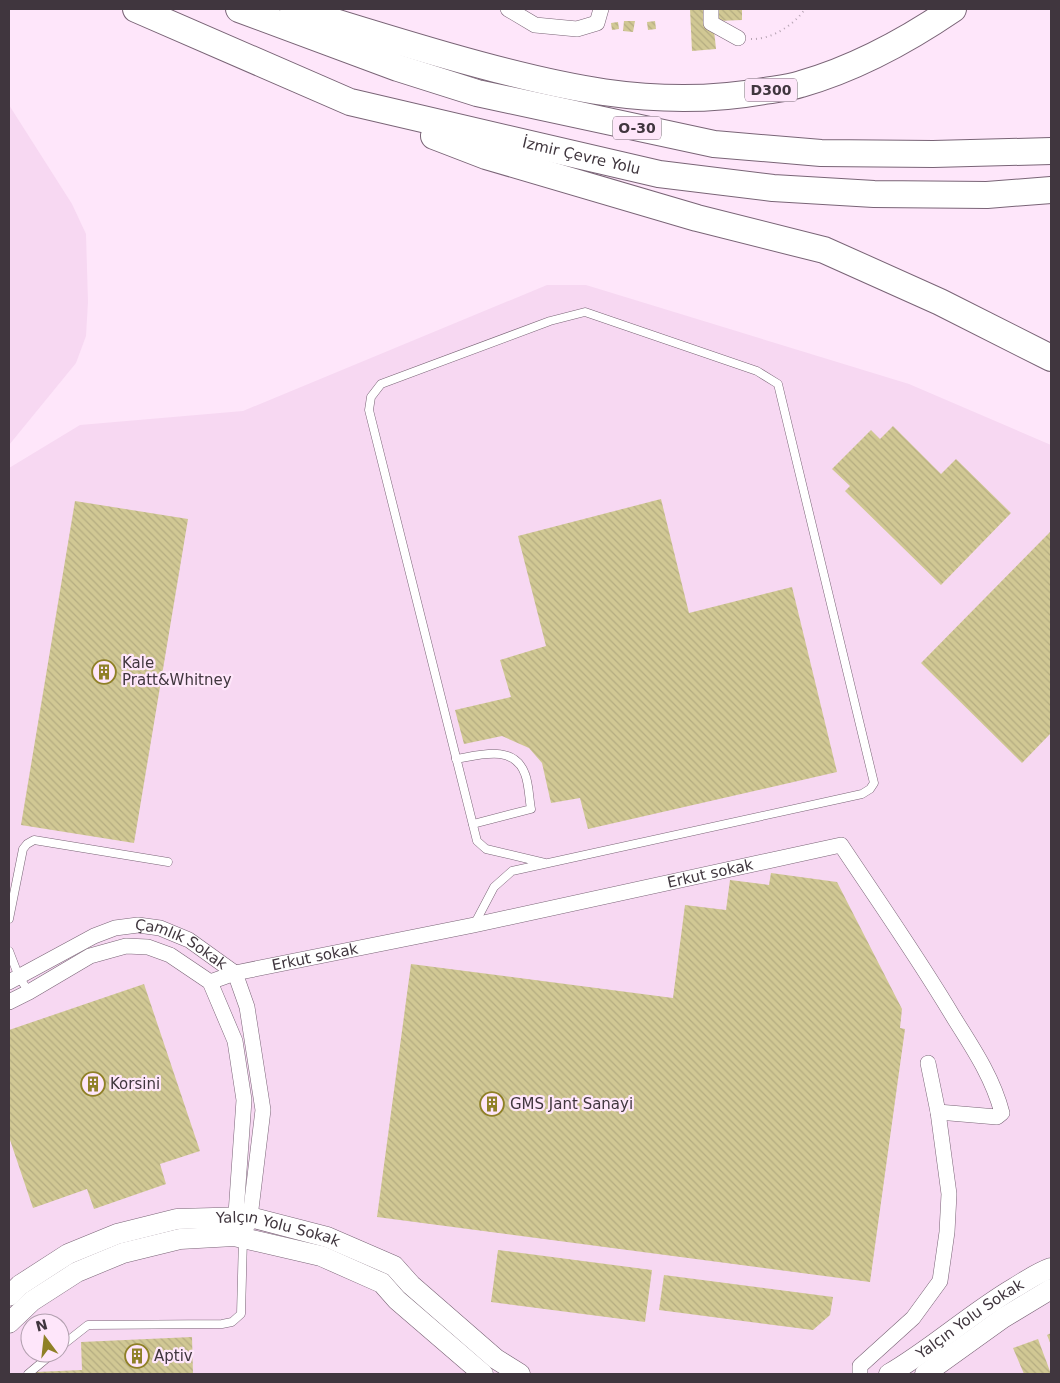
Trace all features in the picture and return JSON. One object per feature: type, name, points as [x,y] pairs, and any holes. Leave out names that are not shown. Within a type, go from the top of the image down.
[{"type":"highway","name":"İzmir Çevre Yolu","points":[[136,9],[350,102],[660,174],[773,188],[874,194],[987,195],[1051,190]]},
{"type":"highway","name":"O-30","points":[[239,9],[398,68],[476,93],[714,144],[821,153],[933,154],[1051,151]]},
{"type":"highway","name":"D300","points":[[293,9],[480,65],[572,88],[655,99],[731,97],[800,85],[866,61],[917,33],[953,9]]},
{"type":"highway","points":[[350,102],[486,156],[697,218],[824,250],[940,302],[1051,358]]},
{"type":"street","points":[[508,9],[535,25],[577,29],[597,23],[601,9]]},
{"type":"street","points":[[710,9],[711,23],[738,38]]},
{"type":"street","name":"Erkut sokak","points":[[210,982],[235,973],[474,925],[841,845],[939,992],[983,1066],[997,1094],[1002,1113],[997,1117],[938,1112]]},
{"type":"street","name":"Çamlık Sokak","points":[[14,979],[94,936],[115,928],[138,925],[160,928],[189,940],[235,973],[247,1007],[263,1110],[241,1227]]},
{"type":"street","name":"Çamlık Sokak","points":[[9,1002],[90,956],[126,946],[148,948],[170,955],[210,982],[216,992],[235,1041],[244,1100],[241,1227]]},
{"type":"street","points":[[860,1374],[860,1366],[913,1318],[940,1281],[950,1194],[938,1112],[928,1063]]},
{"type":"street","name":"Yalçın Yolu Sokak","points":[[9,1296],[20,1285],[68,1254],[117,1234],[178,1219],[327,1237],[394,1266],[411,1285],[496,1359],[520,1374]]},
{"type":"street","name":"Yalçın Yolu Sokak","points":[[9,1323],[32,1301],[77,1272],[123,1253],[241,1227],[321,1256],[382,1283],[397,1300],[483,1374]]},
{"type":"street","name":"Yalçın Yolu Sokak","points":[[889,1374],[938,1342],[991,1301],[1051,1268]]},
{"type":"street","name":"Yalçın Yolu Sokak","points":[[925,1374],[1002,1318],[1051,1289]]},
{"type":"lane","points":[[474,925],[494,887],[512,871],[545,862],[862,794],[873,787],[874,783],[780,391],[775,380],[757,371],[585,312],[550,321],[381,384],[372,397],[369,410],[477,841],[482,847],[545,862]]},
{"type":"lane","points":[[456,759],[503,753],[517,761],[525,773],[531,809],[473,824]]},
{"type":"lane","points":[[9,919],[24,850],[27,844],[34,840],[168,862]]},
{"type":"lane","points":[[9,951],[14,979],[29,992]]},
{"type":"lane","points":[[70,1339],[88,1324],[222,1324],[232,1322],[241,1314],[241,1227]]},
{"type":"lane","points":[[28,1374],[41,1363]]},
{"type":"path","points":[[738,38],[758,40],[778,32],[798,19],[805,9]]},
{"type":"shaded area","points":[[9,105],[72,204],[86,234],[88,302],[86,336],[76,363],[9,445]]},
{"type":"shaded area","points":[[547,285],[586,285],[909,384],[1051,445],[1051,1374],[9,1374],[9,468],[80,425],[243,411]]},
{"type":"building","points":[[690,9],[708,9],[714,30],[716,49],[692,51]]},
{"type":"building","points":[[718,9],[742,9],[742,20],[717,21]]},
{"type":"building","points":[[624,21],[635,21],[633,32],[623,31]]},
{"type":"building","points":[[655,21],[656,29],[648,30],[647,22]]},
{"type":"building","points":[[618,22],[619,29],[612,30],[611,23]]},
{"type":"building","points":[[893,426],[941,474],[956,459],[1011,513],[941,585],[845,491],[850,486],[832,469],[871,430],[880,439]]},
{"type":"building","points":[[661,499],[689,613],[792,587],[837,772],[588,829],[580,798],[551,803],[542,763],[529,748],[502,736],[464,744],[455,710],[511,697],[500,660],[546,646],[518,536]]},
{"type":"building","name":"Kale Pratt&Whitney","points":[[75,501],[188,519],[134,843],[21,825]]},
{"type":"building","points":[[1051,531],[1051,733],[1022,763],[921,663]]},
{"type":"building","points":[[771,873],[837,882],[902,1009],[900,1028],[905,1029],[870,1282],[377,1217],[411,964],[673,998],[685,905],[726,910],[730,880],[769,885]]},
{"type":"building","name":"Korsini","points":[[144,984],[200,1151],[160,1164],[166,1184],[94,1209],[87,1189],[33,1208],[9,1137],[9,1030]]},
{"type":"building","points":[[498,1250],[652,1270],[645,1322],[491,1302]]},
{"type":"building","points":[[664,1275],[833,1297],[830,1315],[813,1330],[659,1310]]},
{"type":"building","points":[[1051,1333],[1051,1345],[1047,1335]]},
{"type":"building","name":"Aptiv","points":[[192,1337],[193,1374],[36,1374],[35,1372],[82,1370],[81,1342]]},
{"type":"building","points":[[1038,1339],[1051,1374],[1024,1374],[1013,1348]]},
{"type":"place","name":"Kale Pratt&Whitney","points":[[104,672]]},
{"type":"place","name":"Korsini","points":[[93,1084]]},
{"type":"place","name":"GMS Jant Sanayi","points":[[492,1104]]},
{"type":"place","name":"Aptiv","points":[[137,1356]]}]
